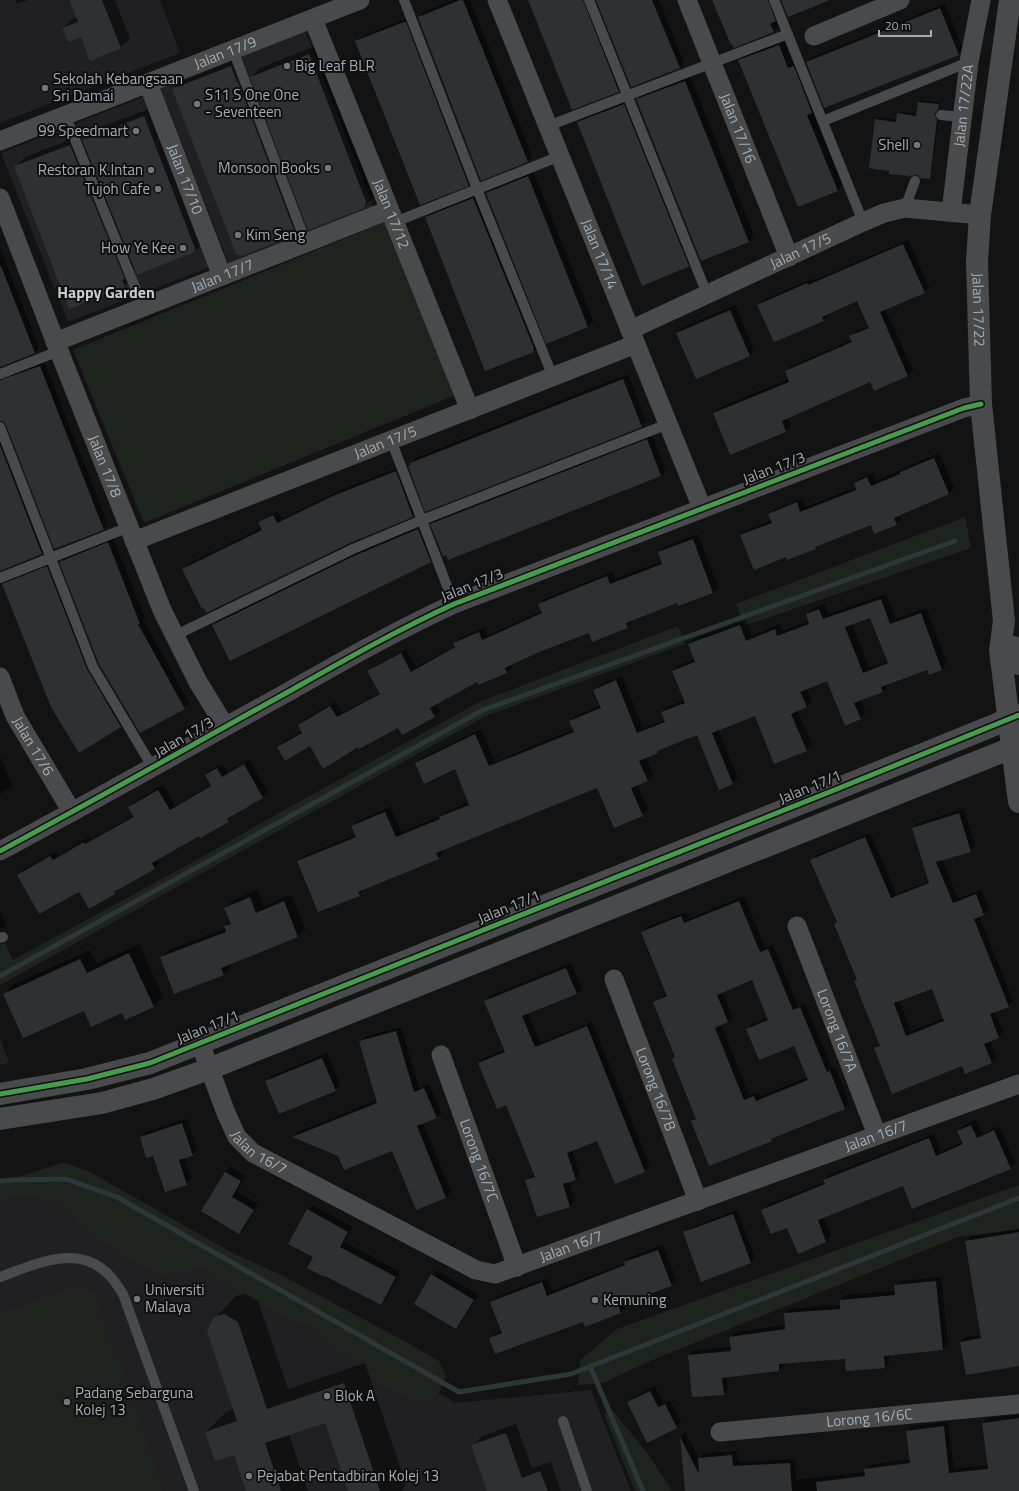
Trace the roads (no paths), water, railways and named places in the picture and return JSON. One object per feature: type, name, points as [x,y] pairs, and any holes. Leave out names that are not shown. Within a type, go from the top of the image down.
[{"type":"street","name":"Jalan 17/9","points":[[0,141],[360,0]]},
{"type":"street","name":"Jalan 17/14","points":[[497,0],[702,508]]},
{"type":"street","name":"Jalan 17/16","points":[[687,0],[789,256]]},
{"type":"street","points":[[814,36],[867,6],[900,0]]},
{"type":"street","name":"Jalan 17/22A","points":[[951,212],[969,62],[982,0]]},
{"type":"street","name":"Jalan 17/22","points":[[1006,1],[980,215],[977,261],[981,404],[1004,621],[1016,656],[1012,689],[1018,796]]},
{"type":"street","name":"Jalan 17/12","points":[[313,19],[470,410]]},
{"type":"street","name":"Jalan 17/10","points":[[148,83],[222,276]]},
{"type":"street","name":"Jalan 17/8","points":[[0,198],[162,610],[198,682],[225,726]]},
{"type":"street","name":"Jalan 17/5","points":[[132,534],[391,440],[553,377],[633,337],[707,294],[884,213],[905,208],[980,215]]},
{"type":"street","name":"Jalan 17/7","points":[[57,346],[143,307],[306,243],[392,216]]},
{"type":"street","name":"Jalan 17/3","points":[[0,851],[153,768],[225,726],[414,622],[454,604],[702,508],[964,408],[981,404]]},
{"type":"street","name":"Jalan 17/22","points":[[1004,621],[1000,650],[1012,689]]},
{"type":"street","name":"Jalan 17/6","points":[[0,676],[15,716],[72,812]]},
{"type":"street","points":[[969,735],[989,712],[998,697],[1012,689]]},
{"type":"street","name":"Jalan 17/1","points":[[0,1094],[87,1079],[150,1062],[832,791],[1014,717]]},
{"type":"street","points":[[0,1119],[102,1103],[153,1089],[1015,746]]},
{"type":"street","points":[[977,762],[988,764],[993,768],[1018,796]]},
{"type":"street","name":"Lorong 16/7A","points":[[796,926],[877,1136]]},
{"type":"street","name":"Lorong 16/7B","points":[[614,979],[698,1200]]},
{"type":"street","name":"Jalan 16/7","points":[[200,1043],[226,1113],[237,1136],[253,1154],[476,1270],[495,1274],[1019,1084]]},
{"type":"street","name":"Lorong 16/7C","points":[[441,1055],[517,1266]]},
{"type":"street","name":"Lorong 16/6C","points":[[720,1432],[1019,1404]]},
{"type":"lane","points":[[404,0],[477,189],[553,377]]},
{"type":"lane","points":[[590,0],[707,294]]},
{"type":"lane","points":[[774,0],[863,222]]},
{"type":"lane","points":[[548,126],[788,34]]},
{"type":"lane","points":[[233,50],[306,243]]},
{"type":"lane","points":[[823,121],[969,62]]},
{"type":"lane","points":[[66,115],[143,307]]},
{"type":"lane","points":[[941,115],[962,117]]},
{"type":"lane","points":[[392,216],[477,189],[560,156]]},
{"type":"lane","points":[[905,208],[915,181]]},
{"type":"lane","points":[[0,374],[57,346]]},
{"type":"lane","points":[[174,636],[353,549],[422,520],[668,424]]},
{"type":"lane","points":[[0,427],[93,667],[153,768]]},
{"type":"lane","points":[[391,440],[454,604]]},
{"type":"lane","points":[[0,578],[51,558],[132,534]]},
{"type":"lane","points":[[0,1277],[42,1262],[59,1258],[77,1258],[95,1263],[111,1276],[122,1294],[194,1491]]},
{"type":"lane","points":[[563,1421],[588,1491]]},
{"type":"waterway","points":[[0,976],[483,710],[955,541]]},
{"type":"waterway","points":[[0,1181],[66,1179],[117,1197],[459,1392],[571,1374],[1019,1198]]},
{"type":"waterway","points":[[590,1366],[643,1491]]},
{"type":"place","name":"Big Leaf BLR","points":[[287,66]]},
{"type":"place","name":"Sekolah Kebangsaan Sri Damai","points":[[45,88]]},
{"type":"place","name":"S11 S One One - Seventeen","points":[[197,104]]},
{"type":"place","name":"99 Speedmart","points":[[136,131]]},
{"type":"place","name":"Shell","points":[[917,145]]},
{"type":"place","name":"Monsoon Books","points":[[328,168]]},
{"type":"place","name":"Restoran K.Intan","points":[[151,170]]},
{"type":"place","name":"Tujoh Cafe","points":[[158,189]]},
{"type":"place","name":"Kim Seng","points":[[238,235]]},
{"type":"place","name":"How Ye Kee","points":[[183,248]]},
{"type":"place","name":"Universiti Malaya","points":[[137,1299]]},
{"type":"place","name":"Kemuning","points":[[595,1300]]},
{"type":"place","name":"Blok A","points":[[327,1396]]},
{"type":"place","name":"Padang Sebarguna Kolej 13","points":[[67,1402]]},
{"type":"place","name":"Pejabat Pentadbiran Kolej 13","points":[[249,1476]]},
{"type":"district","name":"Happy Garden","points":[[106,292]]}]
